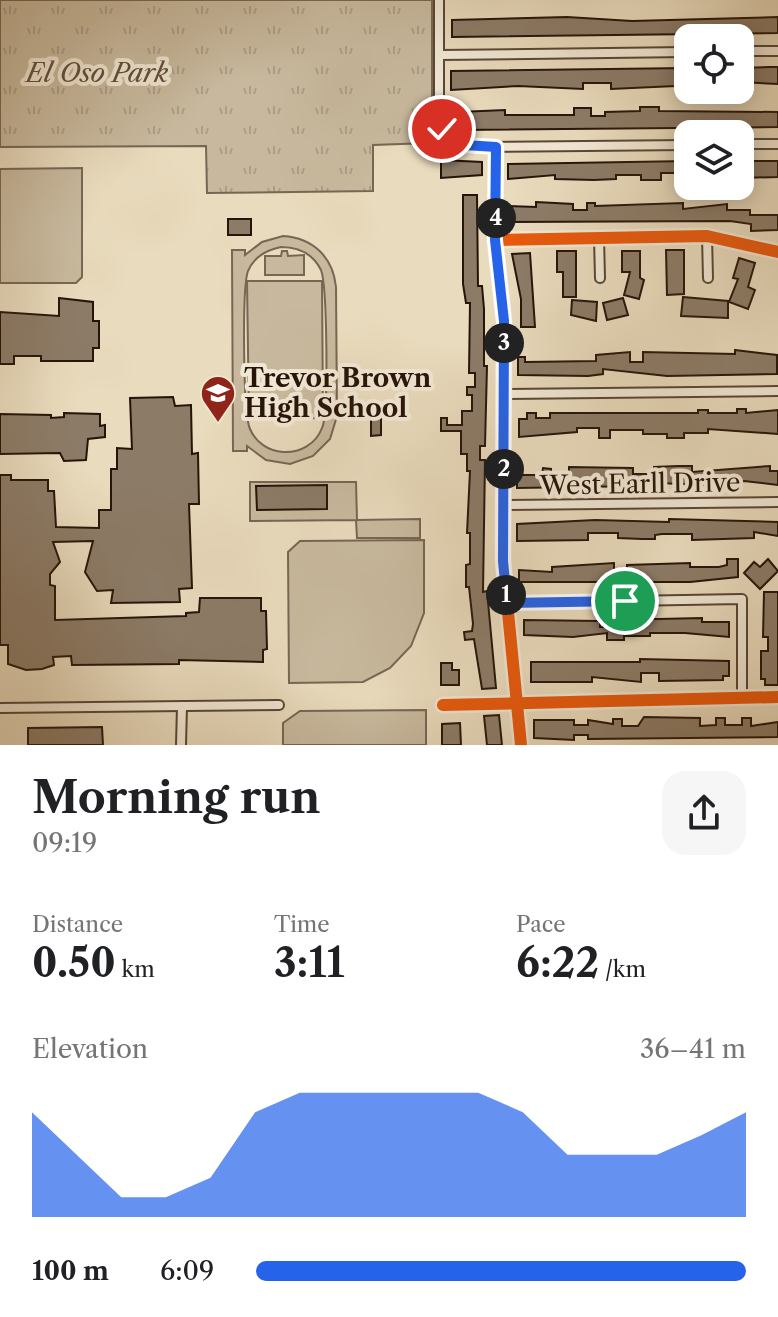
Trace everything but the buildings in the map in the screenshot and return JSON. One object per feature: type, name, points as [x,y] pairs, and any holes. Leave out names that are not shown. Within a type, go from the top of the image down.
[{"type":"street","points":[[439,0],[439,122],[448,136],[464,145],[496,147],[674,145]]},
{"type":"street","points":[[754,51],[778,51]]},
{"type":"street","points":[[439,55],[674,52]]},
{"type":"street","points":[[754,144],[778,144]]},
{"type":"street","points":[[496,147],[495,240],[504,321],[503,505],[507,603],[521,745]]},
{"type":"street","points":[[495,240],[707,236],[778,252]]},
{"type":"street","points":[[707,236],[708,278]]},
{"type":"street","points":[[599,238],[600,278]]},
{"type":"street","points":[[504,394],[778,391]]},
{"type":"street","name":"West Earll Drive","points":[[503,505],[778,502]]},
{"type":"street","points":[[507,603],[742,599],[742,697]]},
{"type":"street","points":[[443,705],[778,697]]},
{"type":"street","points":[[0,708],[279,705]]},
{"type":"street","points":[[181,745],[182,706]]},
{"type":"green space","name":"El Oso Park","points":[[0,0],[432,0],[432,120],[441,139],[429,143],[373,145],[373,191],[207,193],[206,146],[0,147]]},
{"type":"green space","points":[[82,168],[82,277],[76,283],[0,283],[0,169]]},
{"type":"green space","points":[[283,236],[312,245],[326,258],[336,287],[337,416],[330,439],[313,456],[290,464],[266,460],[247,446],[247,451],[233,451],[232,250],[245,250],[245,255],[262,242]],"holes":[[[287,247],[309,256],[321,270],[325,299],[326,376],[324,418],[319,434],[307,446],[283,452],[264,445],[250,429],[244,324],[248,271],[257,258],[266,252]]]},
{"type":"green space","points":[[282,251],[287,251],[288,256],[304,255],[304,275],[265,275],[265,256],[281,256]]},
{"type":"green space","points":[[247,281],[322,281],[323,418],[249,419]]},
{"type":"green space","points":[[250,482],[356,482],[357,520],[420,519],[420,538],[357,538],[356,520],[250,521]]},
{"type":"green space","points":[[424,540],[424,613],[411,646],[390,668],[363,682],[289,683],[288,552],[300,541]]},
{"type":"green space","points":[[426,710],[426,745],[283,745],[283,723],[300,711]]},
{"type":"cycle path","points":[[496,147],[495,240],[504,321],[503,561],[521,745]]},
{"type":"cycle path","points":[[495,240],[707,236],[778,252]]},
{"type":"cycle path","points":[[443,705],[778,697]]},
{"type":"place","name":"Trevor Brown High School","points":[[218,424]]},
{"type":"route","points":[[442,129],[464,145],[496,147],[495,240],[504,321],[503,561],[507,603],[625,601]]}]
